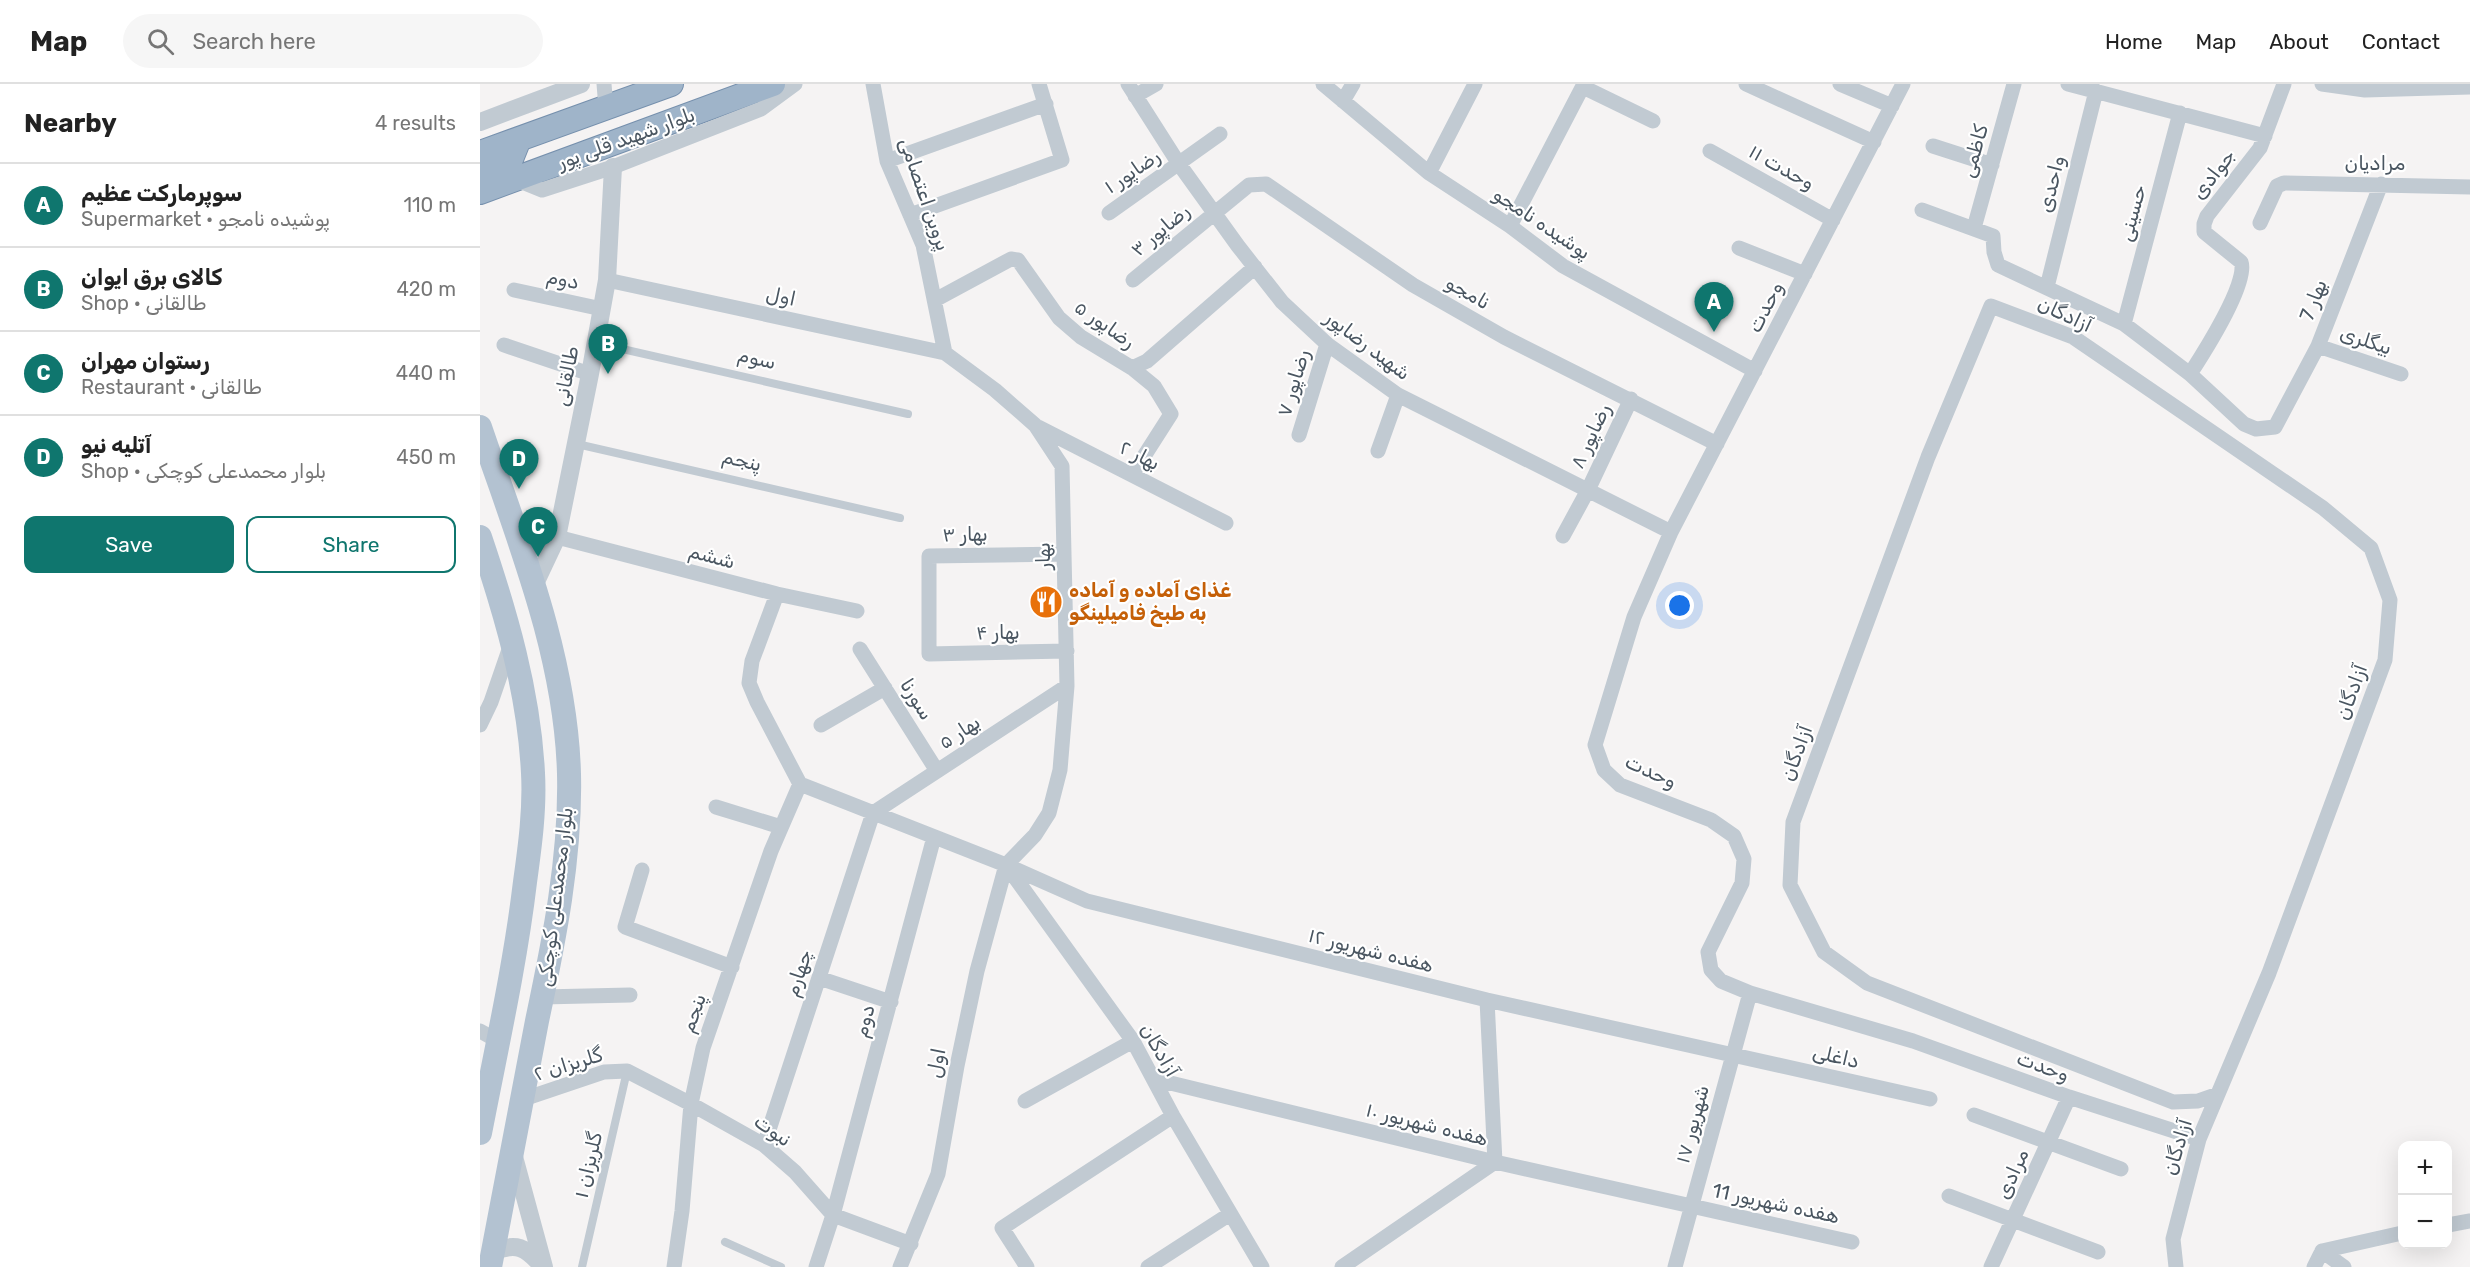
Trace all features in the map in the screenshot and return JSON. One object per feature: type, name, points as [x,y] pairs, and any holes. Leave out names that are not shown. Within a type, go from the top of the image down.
[{"type":"highway","name":"بلوار شهید قلی پور","points":[[480,153],[671,84]]},
{"type":"highway","name":"بلوار شهید قلی پور","points":[[480,192],[772,84]]},
{"type":"highway","points":[[480,174],[509,164],[519,140]]},
{"type":"main road","name":"بلوار محمدعلی کوچکی","points":[[480,427],[546,633],[562,705],[569,774],[566,841],[556,920],[491,1260]]},
{"type":"main road","name":"بلوار محمدعلی کوچکی","points":[[480,537],[512,641],[527,711],[533,774],[531,838],[521,914],[489,1036],[481,1122]]},
{"type":"street","points":[[480,122],[581,84]]},
{"type":"street","points":[[604,84],[606,108]]},
{"type":"street","points":[[515,179],[542,190],[613,167],[761,109],[795,84]]},
{"type":"street","name":"پروین اعتصامی","points":[[873,84],[887,161],[923,245],[945,352]]},
{"type":"street","points":[[910,215],[1062,160],[1039,84]]},
{"type":"street","points":[[1132,90],[1156,84]]},
{"type":"street","name":"پوشیده نامجو","points":[[1323,84],[1429,173],[1510,226],[1563,266],[1755,371]]},
{"type":"street","points":[[1343,101],[1353,84]]},
{"type":"street","points":[[1429,173],[1475,84]]},
{"type":"street","points":[[1746,84],[1874,142]]},
{"type":"street","points":[[1840,84],[1892,106]]},
{"type":"street","name":"وحدت","points":[[1904,84],[1671,532],[1634,617],[1595,745],[1604,770],[1620,785],[1711,820],[1734,836],[1744,859],[1742,882],[1708,952],[1711,970],[1721,981],[1750,993],[1913,1041],[2069,1097],[2199,1139]]},
{"type":"street","name":"کاظمی","points":[[1974,228],[2014,84]]},
{"type":"street","points":[[2068,84],[2265,136]]},
{"type":"street","name":"جوادی","points":[[2190,374],[2216,332],[2243,274],[2241,262],[2204,232],[2206,216],[2260,148],[2283,84]]},
{"type":"street","points":[[2322,84],[2365,90],[2470,87]]},
{"type":"street","points":[[1510,226],[1583,86],[1653,121]]},
{"type":"street","name":"شهید رضاپور","points":[[1132,90],[1179,164],[1255,267],[1282,302],[1327,344],[1398,395],[1671,532]]},
{"type":"street","name":"واحدی","points":[[2047,287],[2096,91]]},
{"type":"street","points":[[887,161],[1046,104]]},
{"type":"street","name":"حسینی","points":[[2124,324],[2180,113]]},
{"type":"street","name":"رضاپور ۱","points":[[1109,213],[1221,134]]},
{"type":"street","points":[[1933,146],[1992,165]]},
{"type":"street","name":"وحدت ۱۱","points":[[1710,151],[1833,220]]},
{"type":"street","name":"طالقانی","points":[[533,588],[557,537],[596,343],[607,280],[613,167]]},
{"type":"street","name":"نامجو","points":[[1214,213],[1249,185],[1266,184],[1413,285],[1504,337],[1717,444]]},
{"type":"street","name":"مرادیان","points":[[2260,223],[2280,184],[2470,187]]},
{"type":"street","name":"بهار 7","points":[[2190,374],[2244,424],[2256,429],[2275,427],[2318,346],[2381,184]]},
{"type":"street","points":[[1922,210],[1992,236],[1998,265],[2124,324],[2190,374]]},
{"type":"street","name":"رضاپور ۳","points":[[1132,280],[1214,213]]},
{"type":"street","points":[[1739,248],[1805,274]]},
{"type":"street","name":"رضاپور ۵","points":[[934,300],[1011,259],[1018,260],[1059,318],[1080,337],[1132,368],[1147,361],[1255,267]]},
{"type":"street","name":"اول","points":[[607,280],[945,352]]},
{"type":"street","name":"دوم","points":[[514,290],[602,309]]},
{"type":"street","name":"آزادگان","points":[[2176,1267],[2172,1239],[2199,1139],[2218,1094],[2269,973],[2385,660],[2390,600],[2372,548],[2323,508],[2073,337],[1991,306],[1928,457],[1793,822],[1790,885],[1824,952],[1867,983],[2174,1102],[2198,1101],[2218,1094]]},
{"type":"street","name":"رضاپور ۷","points":[[1299,435],[1327,344]]},
{"type":"street","points":[[504,345],[590,374]]},
{"type":"street","name":"بیگلری","points":[[2318,346],[2401,374]]},
{"type":"street","name":"بهار","points":[[945,352],[995,390],[1035,425],[1062,466],[1067,686],[1060,770],[1049,813],[1035,835],[1006,865]]},
{"type":"street","points":[[1132,368],[1154,386],[1170,414],[1132,475]]},
{"type":"street","points":[[1378,451],[1398,395]]},
{"type":"street","name":"رضاپور ۸","points":[[1563,536],[1588,490],[1631,399]]},
{"type":"street","name":"بهار ۲","points":[[1035,425],[1226,523]]},
{"type":"street","name":"ششم","points":[[557,537],[777,594],[857,611]]},
{"type":"street","name":"بهار ۳","points":[[929,654],[928,556],[1064,554]]},
{"type":"street","points":[[777,594],[752,661],[749,683],[800,784]]},
{"type":"street","points":[[480,725],[491,702],[512,641]]},
{"type":"street","name":"سورنا","points":[[861,649],[937,771]]},
{"type":"street","name":"بهار ۴","points":[[929,654],[1067,651]]},
{"type":"street","name":"بهار ۵","points":[[873,813],[1067,686]]},
{"type":"street","points":[[821,725],[885,688]]},
{"type":"street","name":"هفده شهریور ۱۲","points":[[800,784],[1006,865],[1088,901],[1487,1000],[1733,1055]]},
{"type":"street","name":"پنجم","points":[[674,1267],[682,1211],[691,1104],[703,1048],[781,828],[800,784]]},
{"type":"street","points":[[716,807],[781,828]]},
{"type":"street","name":"چهارم","points":[[764,1145],[873,813]]},
{"type":"street","name":"دوم","points":[[833,1215],[934,837]]},
{"type":"street","name":"اول","points":[[900,1267],[938,1174],[957,1065],[977,971],[1006,865]]},
{"type":"street","name":"آزادگان","points":[[1006,865],[1133,1041],[1173,1116],[1262,1267]]},
{"type":"street","points":[[642,870],[624,927],[732,967]]},
{"type":"street","points":[[819,978],[891,1002]]},
{"type":"street","name":"۱۷ شهریور","points":[[1675,1267],[1750,993]]},
{"type":"street","points":[[542,997],[630,994]]},
{"type":"street","points":[[1342,1267],[1495,1162],[1487,1000]]},
{"type":"street","points":[[1025,1101],[1133,1041]]},
{"type":"street","name":"داغلی","points":[[1733,1055],[1930,1099]]},
{"type":"street","name":"نبوت","points":[[627,1071],[764,1145],[795,1172],[833,1215]]},
{"type":"street","name":"گلریزان ۲","points":[[521,1100],[604,1072],[627,1071]]},
{"type":"street","name":"هفده شهریور ۱۰","points":[[1154,1079],[1495,1162],[1692,1206]]},
{"type":"street","name":"مرادی","points":[[1992,1267],[2069,1097]]},
{"type":"street","points":[[1974,1115],[2121,1169]]},
{"type":"street","points":[[1027,1267],[1002,1228],[1173,1116]]},
{"type":"street","points":[[512,1148],[544,1267]]},
{"type":"street","points":[[1949,1196],[2098,1252]]},
{"type":"street","name":"هفده شهریور 11","points":[[1692,1206],[1852,1242]]},
{"type":"street","points":[[1148,1267],[1230,1214]]},
{"type":"street","points":[[816,1267],[833,1215],[911,1244]]},
{"type":"street","points":[[2452,1224],[2470,1221]]},
{"type":"street","points":[[2322,1251],[2398,1234]]},
{"type":"street","points":[[491,1260],[504,1247],[519,1246],[531,1253],[544,1267]]},
{"type":"street","points":[[2314,1267],[2322,1251]]},
{"type":"street","points":[[2322,1251],[2344,1267]]},
{"type":"lane","name":"سوم","points":[[596,343],[908,414]]},
{"type":"lane","name":"پنجم","points":[[575,443],[900,519]]},
{"type":"lane","name":"گلریزان ۱","points":[[582,1267],[627,1071]]},
{"type":"lane","points":[[725,1242],[781,1267]]},
{"type":"place","name":"سوپرمارکت عظیم","points":[[1714,332]]},
{"type":"place","name":"کالای برق ایوان","points":[[608,374]]},
{"type":"place","name":"آتلیه نیو","points":[[519,489]]},
{"type":"place","name":"رستوان مهران","points":[[538,557]]},
{"type":"place","name":"غذای آماده و آماده به طبخ فامیلینگو","points":[[1046,602]]}]
